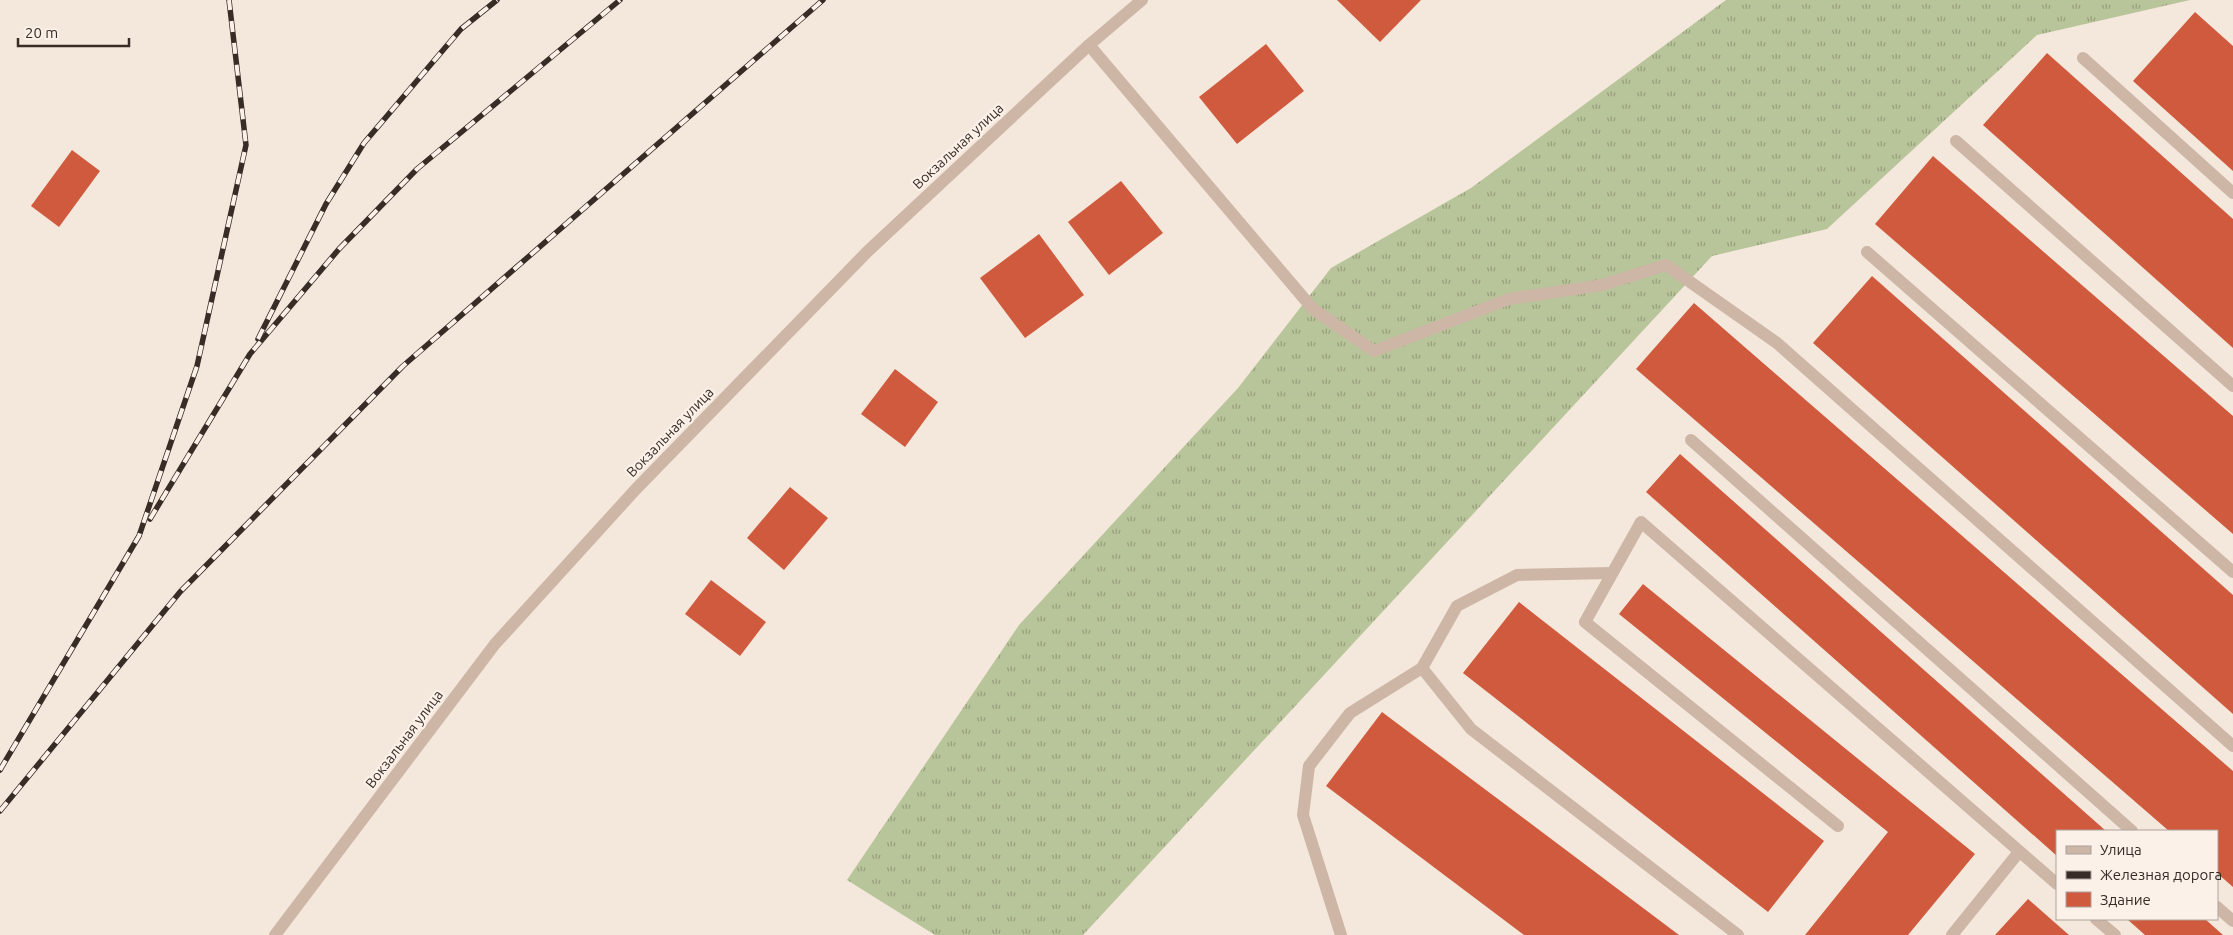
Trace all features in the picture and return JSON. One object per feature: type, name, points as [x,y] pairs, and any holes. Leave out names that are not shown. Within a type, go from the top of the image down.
[{"type":"street","name":"Вокзальная улица","points":[[275,935],[495,644],[636,489],[867,252],[1089,45],[1142,0]]},
{"type":"street","points":[[1089,45],[1313,309],[1374,351],[1509,299],[1602,285],[1666,265],[1777,344],[2233,746]]},
{"type":"street","points":[[2083,58],[2233,193]]},
{"type":"street","points":[[1956,141],[2233,386]]},
{"type":"street","points":[[1866,252],[2233,572]]},
{"type":"street","points":[[1691,440],[2131,830]]},
{"type":"street","points":[[1838,826],[1585,622],[1641,522],[2056,883]]},
{"type":"street","points":[[1341,935],[1303,816],[1309,766],[1350,713],[1422,668],[1457,606],[1517,575],[1612,573]]},
{"type":"street","points":[[1422,668],[1471,729],[1738,935]]},
{"type":"street","points":[[1952,935],[2019,852]]},
{"type":"street","points":[[2218,908],[2233,921]]},
{"type":"street","points":[[2097,920],[2115,935]]},
{"type":"green space","points":[[1726,0],[2190,0],[2037,35],[1827,229],[1712,256],[1083,935],[935,935],[847,880],[1019,625],[1238,388],[1331,268],[1471,188]]},
{"type":"building","points":[[1337,0],[1421,0],[1380,42]]},
{"type":"building","points":[[2195,12],[2233,46],[2233,171],[2133,81]]},
{"type":"building","points":[[1266,44],[1304,91],[1237,144],[1199,97]]},
{"type":"building","points":[[2047,53],[2233,219],[2233,348],[1983,125]]},
{"type":"building","points":[[72,150],[100,171],[59,227],[31,206]]},
{"type":"building","points":[[1933,156],[2233,416],[2233,534],[1875,224]]},
{"type":"building","points":[[1121,181],[1163,233],[1109,275],[1068,222]]},
{"type":"building","points":[[1039,234],[1084,295],[1025,338],[980,278]]},
{"type":"building","points":[[1872,276],[2233,595],[2233,714],[1813,343]]},
{"type":"building","points":[[1694,303],[2233,771],[2233,887],[2218,874],[2218,830],[2168,830],[1636,369]]},
{"type":"building","points":[[895,369],[938,402],[905,447],[861,414]]},
{"type":"building","points":[[1680,454],[2105,830],[2056,830],[2056,855],[1646,492]]},
{"type":"building","points":[[790,487],[828,518],[784,570],[747,538]]},
{"type":"building","points":[[711,580],[766,622],[740,656],[685,614]]},
{"type":"building","points":[[1643,584],[1975,854],[1908,935],[1805,935],[1888,832],[1619,614]]},
{"type":"building","points":[[1519,602],[1824,841],[1768,912],[1463,673]]},
{"type":"building","points":[[1382,712],[1679,935],[1524,935],[1326,786]]},
{"type":"building","points":[[2028,899],[2069,935],[1995,935]]},
{"type":"building","points":[[2128,920],[2206,920],[2223,935],[2145,935]]},
{"type":"railway","points":[[0,770],[139,536],[197,366],[246,145],[229,0]]},
{"type":"railway","points":[[258,339],[326,204],[364,143],[461,29],[497,0]]},
{"type":"railway","points":[[150,519],[250,354],[339,249],[417,169],[620,0]]},
{"type":"railway","points":[[0,811],[180,592],[403,366],[823,0]]}]
